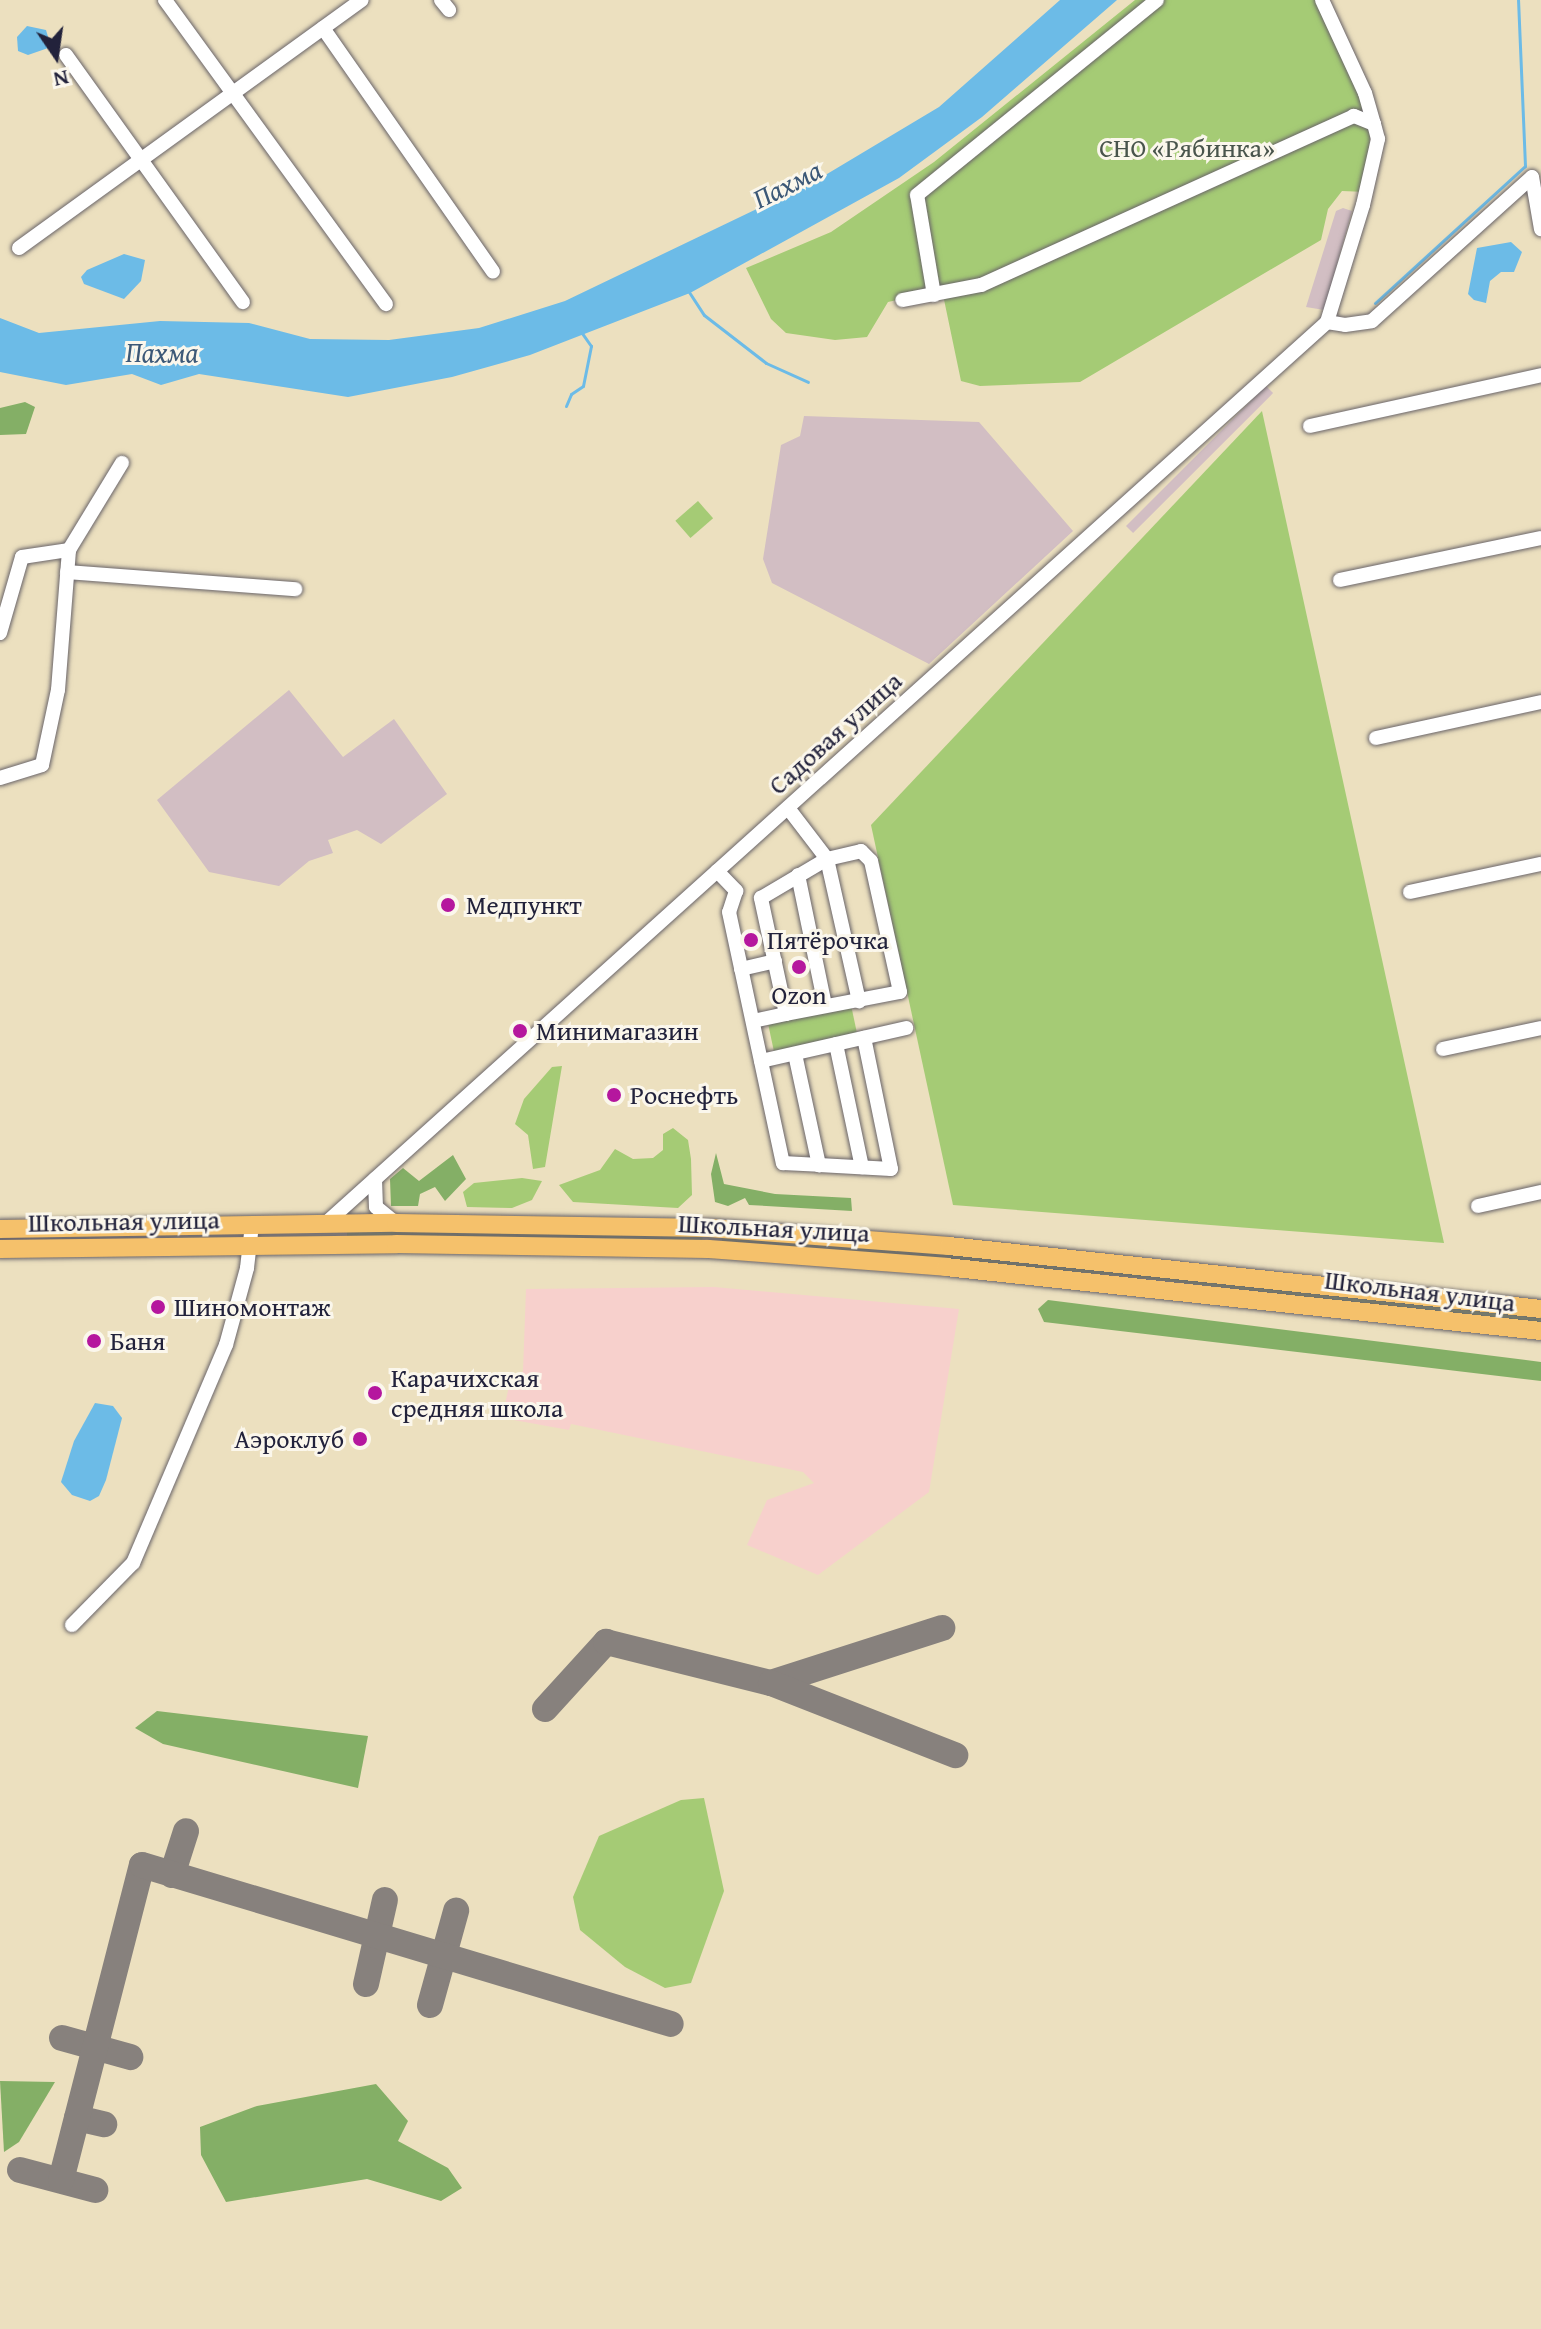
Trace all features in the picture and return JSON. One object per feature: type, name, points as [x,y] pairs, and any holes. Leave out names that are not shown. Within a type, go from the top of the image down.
[{"type":"main road","name":"Школьная улица","points":[[0,1229],[396,1223],[709,1228],[949,1246],[1541,1309]]},
{"type":"main road","points":[[325,1224],[325,1244]]},
{"type":"main road","points":[[708,1249],[709,1228]]},
{"type":"main road","name":"Школьная улица","points":[[0,1249],[325,1244],[708,1249],[933,1266],[1541,1331]]},
{"type":"street","points":[[165,0],[386,304]]},
{"type":"street","points":[[19,248],[362,0]]},
{"type":"street","points":[[934,295],[917,195],[1157,0]]},
{"type":"street","points":[[1322,0],[1365,93],[1378,139],[1363,205],[1327,322],[1345,325],[1372,321],[1532,177],[1541,229]]},
{"type":"street","points":[[323,28],[493,272]]},
{"type":"street","points":[[66,55],[243,302]]},
{"type":"street","points":[[902,300],[981,285],[1354,116],[1374,124]]},
{"type":"street","name":"Садовая улица","points":[[325,1224],[1327,322]]},
{"type":"street","points":[[1310,426],[1541,375]]},
{"type":"street","points":[[0,778],[35,771],[49,747],[69,550],[122,463]]},
{"type":"street","points":[[1340,580],[1541,538]]},
{"type":"street","points":[[0,633],[22,557],[69,550]]},
{"type":"street","points":[[67,572],[295,589]]},
{"type":"street","points":[[1376,738],[1541,702]]},
{"type":"street","points":[[788,808],[827,859],[859,1001]]},
{"type":"street","points":[[737,898],[761,898],[827,859],[861,851],[871,861],[900,992],[753,1021]]},
{"type":"street","points":[[1410,892],[1541,864]]},
{"type":"street","points":[[717,871],[737,898]]},
{"type":"street","points":[[798,875],[825,1005]]},
{"type":"street","points":[[737,898],[729,912],[783,1163],[891,1169],[864,1038]]},
{"type":"street","points":[[761,898],[786,1014]]},
{"type":"street","points":[[741,969],[775,961]]},
{"type":"street","points":[[761,1061],[906,1028]]},
{"type":"street","points":[[1443,1049],[1541,1028]]},
{"type":"street","points":[[836,1044],[862,1167]]},
{"type":"street","points":[[795,1054],[819,1165]]},
{"type":"street","points":[[375,1179],[376,1207],[396,1223]]},
{"type":"street","points":[[1478,1206],[1541,1192]]},
{"type":"street","points":[[72,1625],[133,1563],[226,1345],[252,1245],[252,1225]]},
{"type":"shaded area","points":[[1343,208],[1352,211],[1324,310],[1306,307],[1336,211]]},
{"type":"shaded area","points":[[1266,386],[1273,393],[1133,533],[1126,526]]},
{"type":"shaded area","points":[[804,416],[979,422],[1073,531],[929,664],[772,583],[763,559],[781,445],[800,436]]},
{"type":"shaded area","points":[[289,690],[343,757],[394,719],[447,794],[381,844],[357,830],[328,840],[333,853],[309,861],[279,886],[209,872],[157,800]]},
{"type":"shaded area","points":[[714,1287],[959,1309],[929,1492],[818,1575],[747,1545],[767,1500],[814,1483],[803,1472],[571,1424],[569,1430],[502,1418],[509,1386],[523,1371],[526,1289]]},
{"type":"green space","name":"СНО «Рябинка»","points":[[1135,0],[1327,0],[1371,124],[1366,192],[1342,191],[1328,209],[1321,240],[1080,382],[980,386],[961,381],[942,290],[888,302],[867,337],[835,340],[786,333],[771,319],[746,268],[831,232],[934,162]]},
{"type":"green space","points":[[25,402],[35,407],[26,434],[0,435],[0,408]]},
{"type":"green space","points":[[1262,411],[1444,1243],[953,1205],[871,825]]},
{"type":"green space","points":[[698,501],[713,518],[690,538],[675,521]]},
{"type":"green space","points":[[851,1005],[858,1037],[775,1055],[768,1023]]},
{"type":"green space","points":[[562,1066],[545,1167],[533,1169],[528,1135],[515,1124],[524,1099],[552,1067]]},
{"type":"green space","points":[[673,1128],[688,1140],[691,1159],[692,1195],[678,1208],[573,1202],[559,1185],[600,1170],[615,1149],[633,1159],[653,1158],[663,1150],[663,1134]]},
{"type":"green space","points":[[716,1153],[724,1184],[775,1194],[851,1198],[852,1211],[749,1205],[745,1198],[728,1206],[715,1202],[711,1174]]},
{"type":"green space","points":[[453,1155],[466,1179],[445,1201],[435,1187],[420,1194],[418,1206],[391,1206],[390,1179],[403,1168],[419,1181]]},
{"type":"green space","points":[[522,1178],[542,1181],[532,1200],[512,1208],[467,1207],[463,1192],[474,1183]]},
{"type":"green space","points":[[347,1230],[701,1235],[703,1238],[700,1242],[347,1237]]},
{"type":"green space","points":[[722,1236],[866,1245],[1541,1316],[1541,1324],[1125,1276],[722,1242]]},
{"type":"green space","points":[[1048,1300],[1541,1362],[1541,1381],[1044,1322],[1038,1309]]},
{"type":"green space","points":[[157,1711],[368,1736],[358,1788],[163,1744],[135,1728]]},
{"type":"green space","points":[[704,1798],[724,1891],[691,1983],[665,1988],[625,1967],[580,1930],[573,1897],[599,1836],[681,1800]]},
{"type":"green space","points":[[0,2081],[55,2082],[19,2142],[4,2152]]},
{"type":"green space","points":[[376,2084],[408,2121],[398,2141],[448,2168],[462,2188],[441,2201],[367,2179],[226,2202],[201,2155],[200,2127],[257,2106]]},
{"type":"water","name":"Пахма","points":[[1060,0],[1117,0],[982,117],[899,178],[690,293],[530,355],[452,377],[348,397],[199,374],[161,385],[132,374],[66,385],[0,372],[0,318],[39,333],[160,321],[249,323],[310,339],[389,340],[479,328],[565,301],[817,180],[939,107]]},
{"type":"water","points":[[27,26],[46,30],[51,47],[28,55],[18,51],[17,37]]},
{"type":"water","points":[[1511,242],[1522,252],[1514,272],[1501,272],[1490,281],[1486,303],[1474,300],[1468,294],[1477,248]]},
{"type":"water","points":[[124,254],[145,260],[141,281],[124,299],[84,284],[81,277],[87,270]]},
{"type":"water","points":[[95,1403],[113,1406],[122,1418],[106,1480],[99,1496],[90,1501],[72,1495],[61,1482],[74,1441]]},
{"type":"waterway","points":[[1375,303],[1525,166],[1518,0]]},
{"type":"waterway","points":[[689,292],[704,315],[766,363],[808,382]]},
{"type":"waterway","points":[[566,406],[571,394],[583,386],[591,346],[582,333]]},
{"type":"taxiway","points":[[771,1683],[942,1628]]},
{"type":"taxiway","points":[[545,1709],[606,1642],[771,1683],[955,1755]]},
{"type":"taxiway","points":[[172,1875],[186,1831]]},
{"type":"taxiway","points":[[61,2180],[142,1865],[671,2024]]},
{"type":"taxiway","points":[[366,1984],[385,1900]]},
{"type":"taxiway","points":[[430,2005],[456,1911]]},
{"type":"taxiway","points":[[62,2038],[130,2057]]},
{"type":"taxiway","points":[[77,2118],[104,2124]]},
{"type":"taxiway","points":[[20,2170],[95,2190]]},
{"type":"place","name":"Медпункт","points":[[448,905]]},
{"type":"place","name":"Пятёрочка","points":[[751,940]]},
{"type":"place","name":"Ozon","points":[[799,967]]},
{"type":"place","name":"Минимагазин","points":[[520,1031]]},
{"type":"place","name":"Роснефть","points":[[614,1095]]},
{"type":"place","name":"Шиномонтаж","points":[[158,1307]]},
{"type":"place","name":"Баня","points":[[94,1341]]},
{"type":"place","name":"Карачихская средняя школа","points":[[375,1393]]},
{"type":"place","name":"Аэроклуб","points":[[360,1439]]}]
